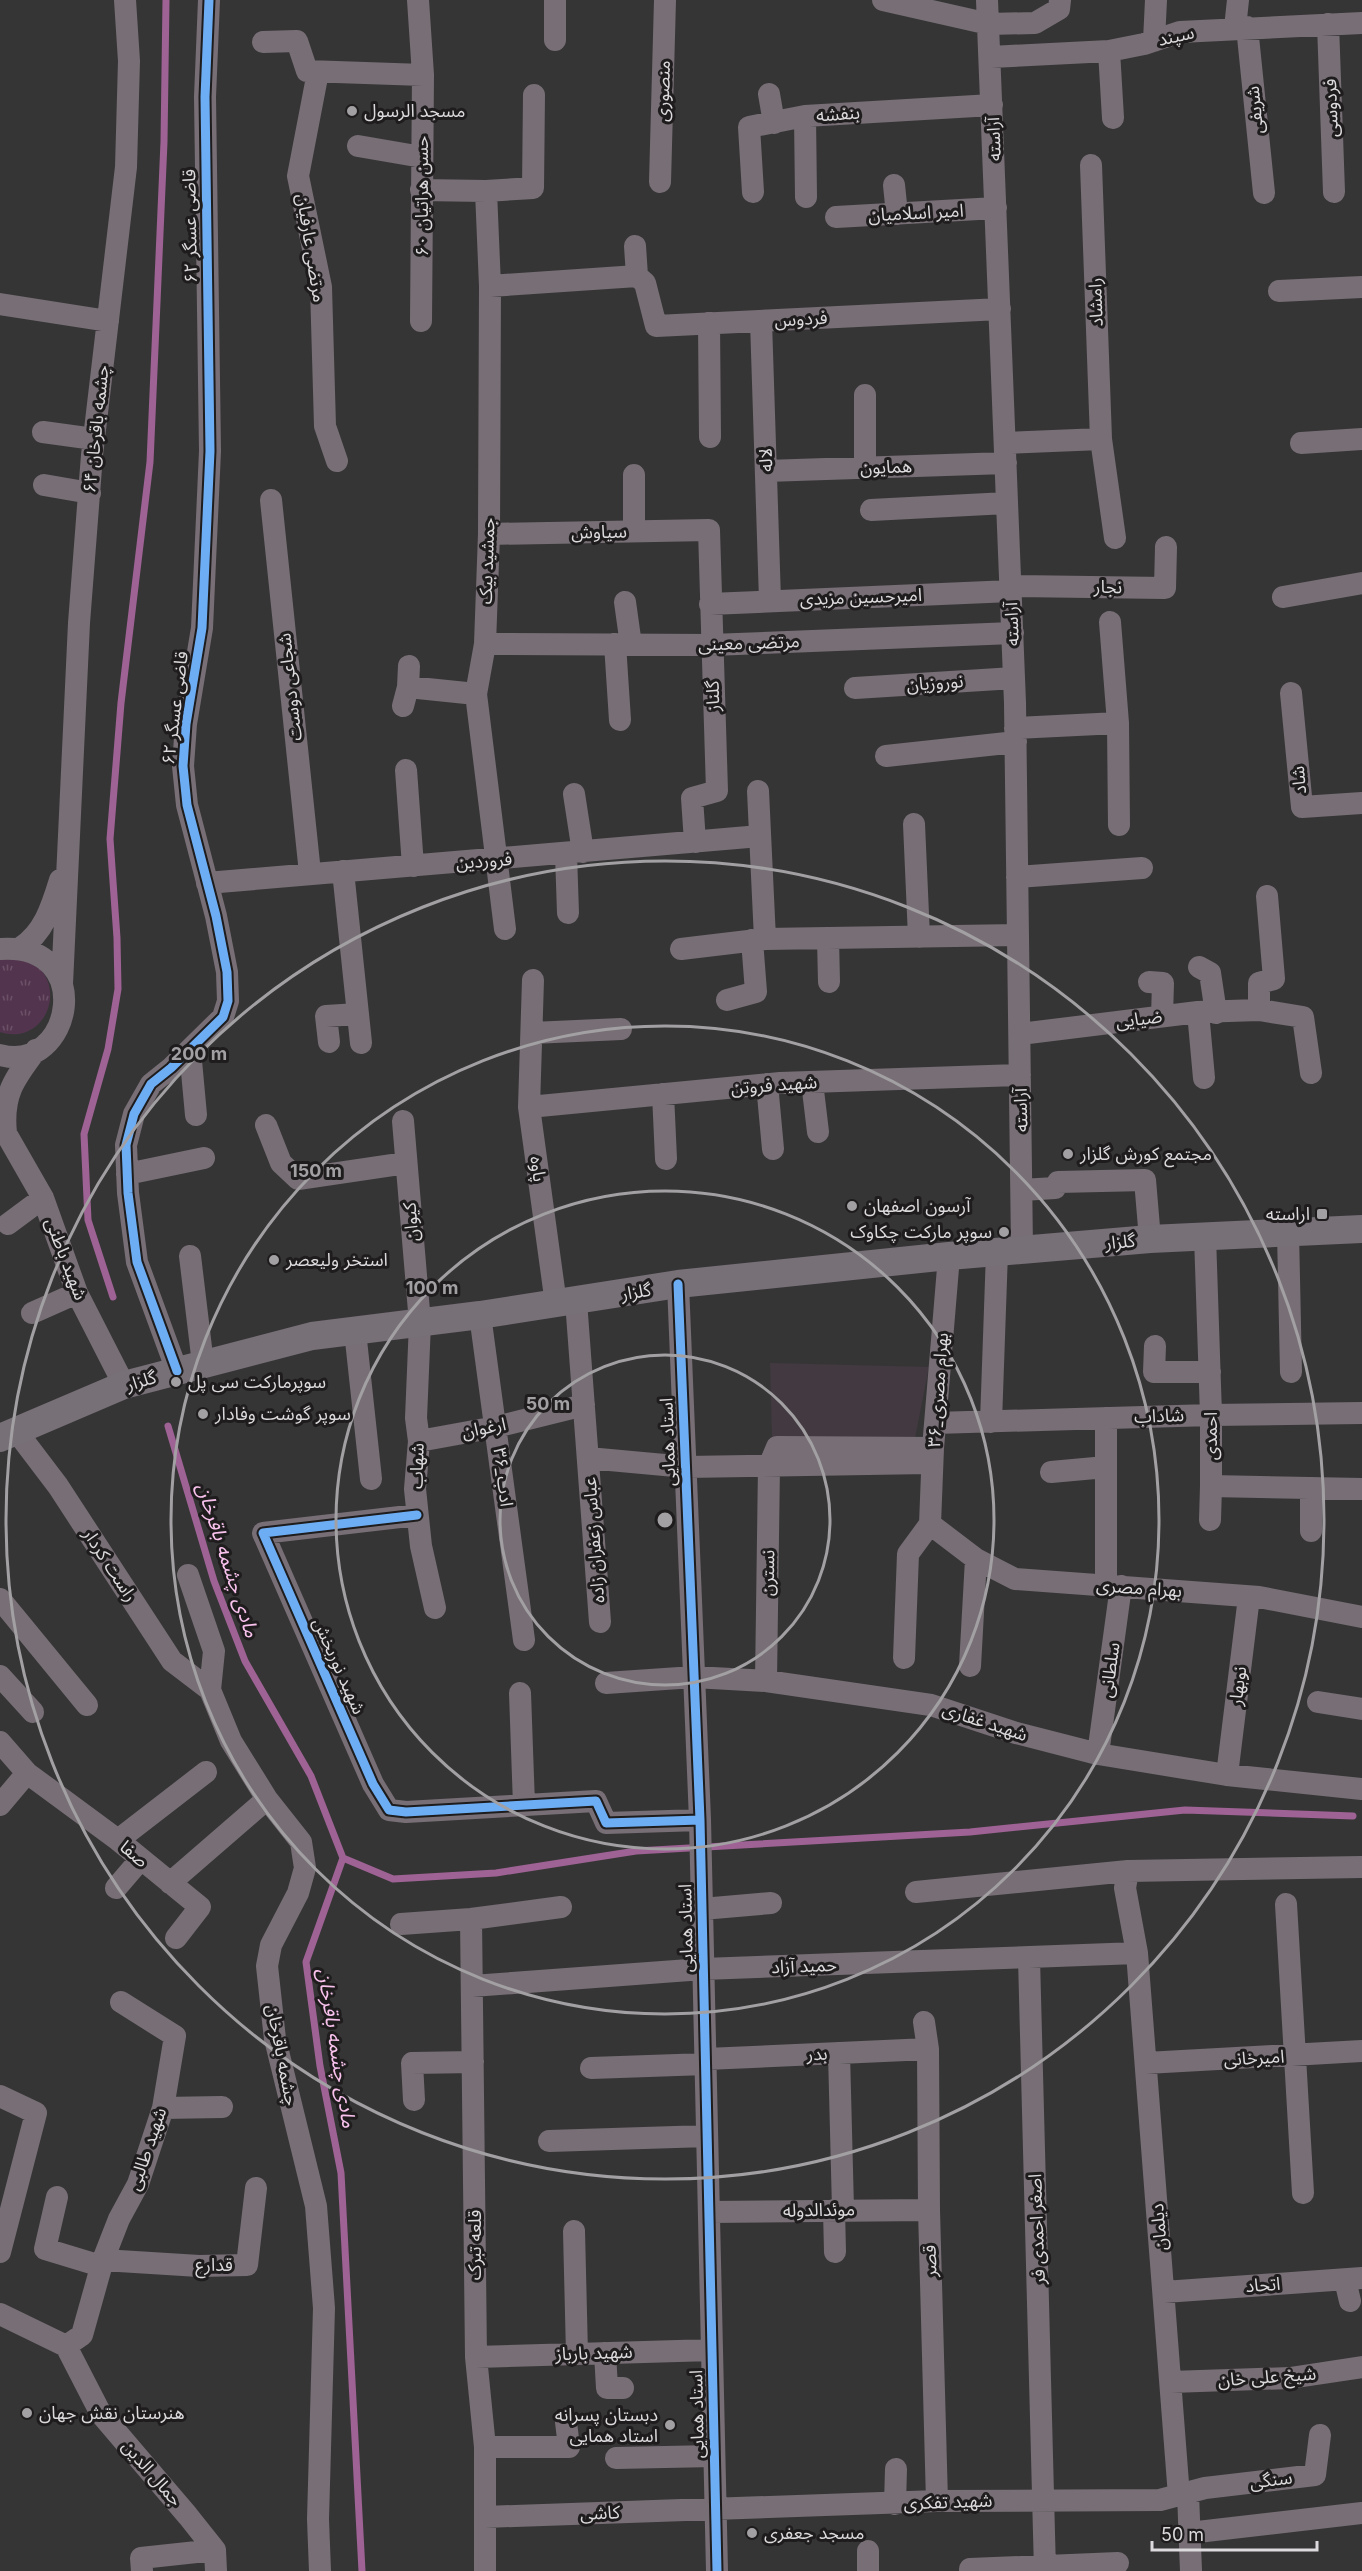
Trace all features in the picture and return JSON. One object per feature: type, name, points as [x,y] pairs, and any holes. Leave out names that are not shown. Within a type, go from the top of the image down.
[{"type":"main road","name":"گلزار","points":[[9,1435],[124,1385],[312,1336],[420,1323],[678,1284],[949,1256],[1150,1239],[1362,1229]]},
{"type":"street","name":"چشمه باقرخان ۶۴","points":[[66,859],[79,623],[94,439],[126,167],[129,61],[126,0]]},
{"type":"street","name":"قاضی عسگر ۶۲","points":[[190,1367],[137,1262],[126,1145],[134,1114],[151,1084],[223,1017],[228,1001],[227,972],[216,916],[187,805],[183,766],[186,724],[202,628],[210,451],[205,97],[209,0]]},
{"type":"street","name":"حسن هراتیان ۶۰","points":[[418,0],[423,75],[421,321]]},
{"type":"street","points":[[555,0],[555,40]]},
{"type":"street","name":"منصوری","points":[[660,182],[665,0]]},
{"type":"street","points":[[883,0],[989,24],[1035,24],[1059,9],[1060,0]]},
{"type":"street","name":"آراسته","points":[[987,0],[1016,735],[1022,1190],[1010,1251]]},
{"type":"street","points":[[1154,41],[1156,0]]},
{"type":"street","name":"شریفی","points":[[1238,0],[1264,194]]},
{"type":"street","name":"سپند","points":[[990,57],[1109,51],[1154,41],[1180,32],[1241,27],[1362,23]]},
{"type":"street","name":"فردوسی","points":[[1328,24],[1334,192]]},
{"type":"street","points":[[263,42],[297,41],[307,71],[423,75]]},
{"type":"street","points":[[1109,51],[1113,118]]},
{"type":"street","name":"مرتضی عارفیان","points":[[318,72],[298,176],[321,287],[325,426],[338,460]]},
{"type":"street","points":[[769,94],[774,123]]},
{"type":"street","points":[[422,190],[486,191],[533,188],[534,95]]},
{"type":"street","name":"بنفشه","points":[[753,192],[749,128],[805,116],[992,105]]},
{"type":"street","points":[[805,116],[806,197]]},
{"type":"street","points":[[358,147],[422,157]]},
{"type":"street","name":"رامشاد","points":[[1091,165],[1101,439],[1115,538]]},
{"type":"street","points":[[894,185],[897,214]]},
{"type":"street","name":"جمشید بیک","points":[[486,191],[490,286],[489,534],[485,644],[476,694],[505,930]]},
{"type":"street","name":"امیر اسلامیان","points":[[836,218],[996,208]]},
{"type":"street","name":"فردوس","points":[[635,246],[637,276],[645,283],[656,326],[1000,309]]},
{"type":"street","points":[[490,286],[637,276]]},
{"type":"street","points":[[1280,291],[1362,286]]},
{"type":"street","points":[[0,310],[108,321]]},
{"type":"street","name":"لاله","points":[[761,321],[770,600]]},
{"type":"street","points":[[709,323],[710,437]]},
{"type":"street","points":[[865,395],[865,468]]},
{"type":"street","points":[[44,432],[94,439]]},
{"type":"street","points":[[1006,453],[1101,439]]},
{"type":"street","points":[[1301,443],[1362,439]]},
{"type":"street","name":"همایون","points":[[766,471],[865,468],[1006,453]]},
{"type":"street","points":[[634,474],[634,531]]},
{"type":"street","points":[[44,485],[90,493]]},
{"type":"street","name":"شجاعی دوست","points":[[271,500],[310,873]]},
{"type":"street","points":[[871,510],[1007,503]]},
{"type":"street","name":"سیاوش","points":[[489,534],[709,530]]},
{"type":"street","name":"گلناز","points":[[695,842],[692,798],[717,791],[709,530]]},
{"type":"street","name":"نجار","points":[[1011,588],[1165,588],[1166,547]]},
{"type":"street","points":[[1283,597],[1362,582]]},
{"type":"street","name":"امیرحسین مزیدی","points":[[710,604],[770,600],[828,600],[1011,588]]},
{"type":"street","points":[[620,720],[625,602]]},
{"type":"street","points":[[1110,622],[1118,723],[1119,825]]},
{"type":"street","name":"مرتضی معینی","points":[[485,644],[711,645],[1012,633]]},
{"type":"street","name":"نوروزیان","points":[[855,688],[1014,678]]},
{"type":"street","points":[[407,686],[476,694]]},
{"type":"street","name":"شاد","points":[[1291,693],[1302,807],[1362,803]]},
{"type":"street","points":[[886,756],[1016,735],[1118,723]]},
{"type":"street","points":[[406,770],[413,866]]},
{"type":"street","points":[[727,1000],[756,992],[760,836],[758,791]]},
{"type":"street","points":[[568,913],[574,853],[574,794]]},
{"type":"street","points":[[914,824],[919,937]]},
{"type":"street","name":"فروردین","points":[[207,883],[760,836]]},
{"type":"street","points":[[9,945],[40,930],[53,903],[66,859]]},
{"type":"street","points":[[62,984],[66,939],[66,859]]},
{"type":"street","points":[[1017,877],[1142,868]]},
{"type":"street","points":[[343,871],[361,1043]]},
{"type":"street","points":[[1259,1010],[1259,983],[1274,979],[1268,896]]},
{"type":"street","points":[[681,949],[758,939],[1018,935]]},
{"type":"street","points":[[828,938],[829,982]]},
{"type":"street","points":[[0,1055],[21,1056],[48,1042],[63,1016],[65,1001],[62,984],[56,971],[46,960],[34,952],[9,945]]},
{"type":"street","points":[[1199,967],[1209,973],[1204,1078]]},
{"type":"street","name":"پاوه","points":[[534,980],[529,1107],[566,1302]]},
{"type":"street","points":[[1149,982],[1163,983],[1162,1016]]},
{"type":"street","name":"ضیایی","points":[[1020,1034],[1162,1016],[1259,1010],[1304,1017],[1311,1073]]},
{"type":"street","points":[[329,1042],[327,1016],[358,1014]]},
{"type":"street","points":[[532,1033],[621,1029]]},
{"type":"street","points":[[3,1128],[9,1092],[16,1077],[36,1050]]},
{"type":"street","points":[[190,1050],[196,1115]]},
{"type":"street","name":"شهید فروتن","points":[[529,1107],[767,1084],[1020,1075]]},
{"type":"street","points":[[812,1082],[818,1132]]},
{"type":"street","points":[[767,1084],[773,1149]]},
{"type":"street","points":[[663,1094],[666,1159]]},
{"type":"street","name":"کیوان","points":[[403,1121],[420,1323]]},
{"type":"street","points":[[266,1125],[281,1163],[298,1179],[406,1163]]},
{"type":"street","name":"شهید باطنی","points":[[3,1128],[43,1198],[77,1293],[124,1385]]},
{"type":"street","points":[[127,1174],[204,1158]]},
{"type":"street","points":[[1022,1190],[1055,1188],[1058,1182],[1144,1180],[1150,1239]]},
{"type":"street","points":[[8,1224],[43,1198]]},
{"type":"street","points":[[1288,1232],[1291,1372]]},
{"type":"street","name":"احمدی","points":[[1205,1236],[1212,1415],[1211,1486],[1362,1489]]},
{"type":"street","points":[[992,1422],[1010,1251]]},
{"type":"street","points":[[190,1256],[190,1367]]},
{"type":"street","name":"۳۶_بهرام مصری","points":[[930,1524],[935,1423],[949,1256]]},
{"type":"street","name":"استاد همایی","points":[[678,1284],[700,1820],[717,2571]]},
{"type":"street","points":[[32,1313],[77,1293]]},
{"type":"street","name":"عباس زعفران زاده","points":[[566,1302],[584,1405],[600,1622]]},
{"type":"street","name":"۳۶_ادب","points":[[480,1314],[524,1640]]},
{"type":"street","name":"شهاب","points":[[420,1323],[416,1418],[419,1441],[415,1489],[421,1546],[435,1608]]},
{"type":"street","points":[[355,1331],[371,1479]]},
{"type":"street","points":[[1155,1346],[1154,1372],[1210,1372]]},
{"type":"street","name":"ارغوان","points":[[419,1441],[496,1427],[584,1405]]},
{"type":"street","name":"شاداب","points":[[935,1423],[1362,1413]]},
{"type":"street","name":"سلطانی","points":[[1098,1754],[1114,1586],[1106,1467],[1106,1418]]},
{"type":"street","name":"راست کردار","points":[[9,1435],[58,1486],[172,1660],[210,1690]]},
{"type":"street","points":[[686,1467],[769,1466],[933,1455]]},
{"type":"street","name":"عباس زعفران زاده","points":[[588,1458],[686,1467]]},
{"type":"street","name":"نسترن","points":[[766,1681],[769,1466]]},
{"type":"street","points":[[1051,1472],[1106,1467]]},
{"type":"street","points":[[1210,1520],[1211,1486]]},
{"type":"street","points":[[1311,1488],[1311,1531]]},
{"type":"street","name":"شهید نوربخش","points":[[417,1515],[263,1533],[373,1784],[389,1810],[406,1812],[525,1805]]},
{"type":"street","points":[[904,1658],[908,1554],[930,1524]]},
{"type":"street","name":"بهرام مصری","points":[[930,1524],[976,1559],[1014,1579],[1250,1597],[1362,1617]]},
{"type":"street","points":[[970,1666],[976,1559]]},
{"type":"street","name":"چشمه باقرخان","points":[[188,1575],[214,1651],[210,1690],[231,1741],[267,1798],[301,1842],[306,1868],[298,1893],[271,1945],[267,1966],[275,2039],[316,2206],[324,2308],[318,2519],[320,2571]]},
{"type":"street","name":"نوبهار","points":[[1227,1775],[1250,1597]]},
{"type":"street","points":[[0,1599],[87,1705]]},
{"type":"street","points":[[0,1676],[33,1712]]},
{"type":"street","name":"شهید غفاری","points":[[606,1683],[694,1677],[766,1681],[931,1705],[1016,1733],[1098,1754],[1227,1775],[1362,1789]]},
{"type":"street","points":[[520,1693],[525,1805],[596,1801],[606,1823],[700,1820]]},
{"type":"street","points":[[1318,1702],[1362,1709]]},
{"type":"street","name":"صفا","points":[[0,1742],[27,1773],[118,1840],[200,1907],[176,1938]]},
{"type":"street","points":[[118,1840],[206,1772]]},
{"type":"street","points":[[0,1805],[27,1773]]},
{"type":"street","points":[[170,1883],[267,1798]]},
{"type":"street","points":[[116,1888],[140,1860]]},
{"type":"street","points":[[916,1892],[1128,1871],[1362,1867]]},
{"type":"street","name":"دیلمان","points":[[1128,1871],[1125,1888],[1137,1953],[1171,2382],[1189,2533],[1191,2571]]},
{"type":"street","points":[[702,1901],[771,1903]]},
{"type":"street","points":[[1286,1904],[1297,2055],[1303,2193]]},
{"type":"street","points":[[400,1924],[561,1907]]},
{"type":"street","name":"قلعه تبرک","points":[[471,1918],[476,2357],[485,2447],[485,2571]]},
{"type":"street","name":"حمید آزاد","points":[[472,1986],[703,1970],[1137,1953]]},
{"type":"street","name":"اصغر احمدی فر","points":[[1029,1958],[1045,2568]]},
{"type":"street","name":"شهید طالبی","points":[[66,2346],[82,2335],[102,2263],[119,2219],[138,2184],[163,2108],[175,2036],[121,2002]]},
{"type":"street","name":"قصر","points":[[924,2022],[928,2049],[929,2210],[937,2501]]},
{"type":"street","name":"بدر","points":[[591,2068],[928,2049]]},
{"type":"street","name":"امیرخانی","points":[[1146,2063],[1362,2051]]},
{"type":"street","points":[[835,2252],[839,2210],[839,2053]]},
{"type":"street","points":[[414,2100],[412,2063],[473,2062]]},
{"type":"street","points":[[0,2096],[36,2114],[0,2252]]},
{"type":"street","points":[[163,2108],[222,2107]]},
{"type":"street","points":[[549,2141],[707,2136]]},
{"type":"street","name":"قدارع","points":[[102,2263],[247,2265],[256,2188]]},
{"type":"street","points":[[57,2197],[45,2248],[102,2263]]},
{"type":"street","name":"موئدالدوله","points":[[709,2212],[929,2210]]},
{"type":"street","points":[[574,2231],[577,2354]]},
{"type":"street","name":"اتحاد","points":[[1164,2292],[1352,2286]]},
{"type":"street","points":[[0,2314],[66,2346]]},
{"type":"street","name":"جمال الدین","points":[[66,2346],[101,2414],[188,2516],[215,2561]]},
{"type":"street","name":"شهید بارباز","points":[[476,2357],[712,2350]]},
{"type":"street","points":[[605,2353],[607,2388],[623,2388]]},
{"type":"street","name":"شیخ علی خان","points":[[1171,2382],[1290,2378],[1362,2367]]},
{"type":"street","points":[[485,2447],[569,2447],[566,2422]]},
{"type":"street","name":"سنگی","points":[[1183,2494],[1205,2488],[1315,2475],[1320,2434]]},
{"type":"street","points":[[616,2458],[714,2456]]},
{"type":"street","points":[[895,2504],[896,2469]]},
{"type":"street","name":"شهید تفکری","points":[[716,2509],[937,2501],[1160,2500],[1183,2494]]},
{"type":"street","name":"کاشی","points":[[484,2517],[716,2509]]},
{"type":"street","points":[[1189,2533],[1362,2513]]},
{"type":"street","points":[[142,2571],[141,2558],[215,2561]]},
{"type":"street","points":[[970,2569],[1045,2568],[1118,2563]]},
{"type":"shaded area","points":[[770,1363],[929,1367],[914,1443],[772,1438]]},
{"type":"green space","points":[[0,958],[28,959],[41,970],[48,983],[50,997],[47,1010],[40,1022],[30,1030],[16,1034],[0,1032]]},
{"type":"waterway","points":[[113,1297],[88,1220],[84,1134],[108,1049],[118,989],[110,839],[121,703],[150,462],[164,142],[166,0]]},
{"type":"waterway","name":"مادی چشمه باقرخان","points":[[168,1426],[214,1581],[245,1661],[311,1776],[343,1858],[306,1962],[320,2066],[341,2173],[362,2571]]},
{"type":"waterway","points":[[343,1858],[393,1879],[496,1873],[636,1851],[970,1832],[1185,1810],[1353,1816]]},
{"type":"cycle path","points":[[177,1371],[137,1262],[128,1193],[126,1145],[134,1114],[151,1084],[171,1068],[223,1017],[228,1001],[227,972],[216,916],[187,805],[183,766],[186,724],[202,628],[210,451],[205,97],[209,0]]},
{"type":"cycle path","points":[[678,1284],[700,1820],[717,2571]]},
{"type":"cycle path","points":[[417,1515],[263,1533],[373,1784],[389,1810],[406,1812],[596,1801],[606,1823],[700,1820]]},
{"type":"place","name":"مسجد الرسول","points":[[352,111]]},
{"type":"place","name":"مجتمع کورش گلزار","points":[[1068,1154]]},
{"type":"place","name":"آرسون اصفهان","points":[[852,1206]]},
{"type":"place","name":"اراسته","points":[[1322,1214]]},
{"type":"place","name":"سوپر مارکت چکاوک","points":[[1004,1232]]},
{"type":"place","name":"استخر ولیعصر","points":[[274,1260]]},
{"type":"place","name":"سوپرمارکت سی پل","points":[[176,1382]]},
{"type":"place","name":"سوپر گوشت وفادار","points":[[203,1414]]},
{"type":"place","name":"هنرستان نقش جهان","points":[[27,2413]]},
{"type":"place","name":"دبستان پسرانه استاد همایی","points":[[670,2425]]},
{"type":"place","name":"مسجد جعفری","points":[[752,2533]]}]
